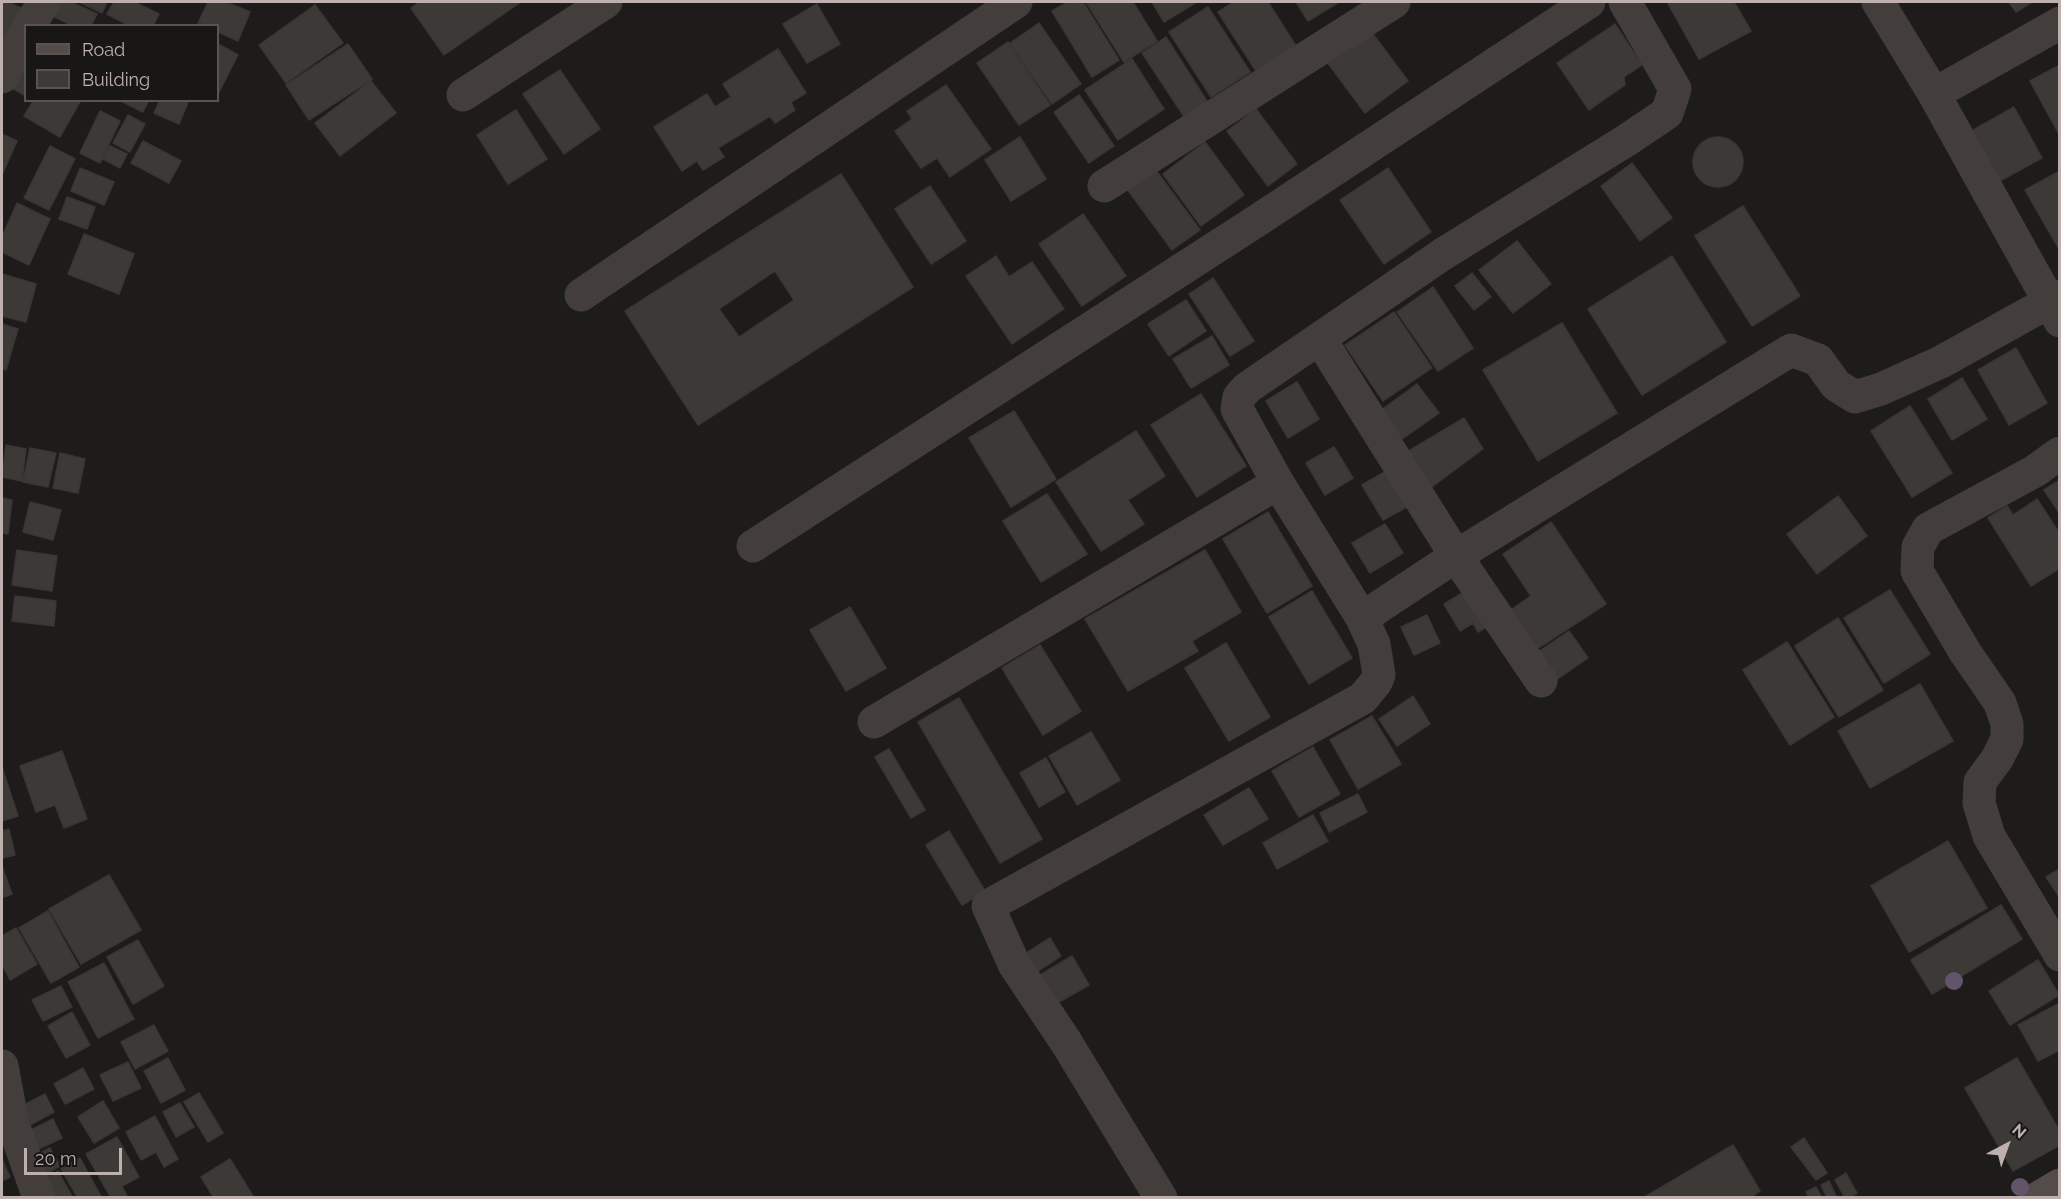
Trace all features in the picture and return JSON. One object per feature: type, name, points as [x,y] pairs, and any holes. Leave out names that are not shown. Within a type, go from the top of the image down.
[{"type":"street","points":[[30,24],[44,2]]},
{"type":"street","points":[[463,95],[606,2]]},
{"type":"street","points":[[581,295],[1016,2]]},
{"type":"street","points":[[1104,186],[1394,2]]},
{"type":"street","points":[[753,546],[1236,234],[1589,2]]},
{"type":"street","points":[[1161,1197],[1066,1042],[1014,964],[988,906],[1363,698],[1376,682],[1378,675],[1374,644],[1362,618],[1278,483],[1237,409],[1239,397],[1247,388],[1443,254],[1628,140],[1667,113],[1675,89],[1625,2]]},
{"type":"street","points":[[1362,618],[1456,556],[1791,350],[1818,360],[1836,385],[1855,397],[1881,389],[1941,362],[2056,306],[1935,94],[1878,2]]},
{"type":"street","points":[[1935,94],[2060,23]]},
{"type":"street","points":[[2,77],[24,36]]},
{"type":"street","points":[[1320,339],[1456,556],[1541,681]]},
{"type":"street","points":[[2060,453],[2035,471],[1928,529],[1918,547],[1917,570],[1965,652],[2000,703],[2007,724],[2007,740],[1997,759],[1980,782],[1979,803],[1989,836],[2060,955]]},
{"type":"street","points":[[874,722],[1278,483]]},
{"type":"street","points":[[2,1066],[13,1124],[39,1197]]},
{"type":"street","points":[[2038,1197],[2060,1185]]},
{"type":"building","points":[[2,2],[8,2],[23,9],[2,48]]},
{"type":"building","points":[[55,2],[71,2],[97,14],[92,24],[69,24],[49,14]]},
{"type":"building","points":[[79,2],[107,2],[102,13]]},
{"type":"building","points":[[114,2],[134,2],[159,14],[154,24],[126,24],[107,14]]},
{"type":"building","points":[[208,2],[226,2],[250,12],[238,41],[219,32],[219,24],[198,23]]},
{"type":"building","points":[[419,2],[521,2],[444,55],[411,8]]},
{"type":"building","points":[[1068,2],[1083,2],[1119,60],[1092,77],[1052,11]]},
{"type":"building","points":[[1086,2],[1133,2],[1157,41],[1124,62]]},
{"type":"building","points":[[1152,2],[1197,2],[1164,22]]},
{"type":"building","points":[[1234,2],[1268,2],[1296,46],[1256,71],[1218,12]]},
{"type":"building","points":[[1296,2],[1339,2],[1308,21]]},
{"type":"building","points":[[1667,2],[1734,2],[1751,31],[1699,59]]},
{"type":"building","points":[[2009,2],[2032,2],[2016,12]]},
{"type":"building","points":[[817,4],[840,44],[807,63],[783,24]]},
{"type":"building","points":[[315,5],[343,43],[286,83],[259,45]]},
{"type":"building","points":[[1208,7],[1250,72],[1211,97],[1169,32]]},
{"type":"building","points":[[1039,23],[1081,84],[1052,104],[1010,43]]},
{"type":"building","points":[[1615,24],[1642,65],[1624,77],[1625,85],[1589,110],[1557,63]]},
{"type":"building","points":[[1370,30],[1408,81],[1365,113],[1327,62]]},
{"type":"building","points":[[1166,37],[1210,106],[1187,121],[1142,53]]},
{"type":"building","points":[[1008,42],[1050,105],[1019,125],[977,63]]},
{"type":"building","points":[[348,44],[372,79],[309,120],[286,85]]},
{"type":"building","points":[[219,45],[238,55],[219,92]]},
{"type":"building","points":[[778,49],[806,93],[791,102],[795,110],[775,123],[770,116],[718,148],[724,157],[703,170],[697,161],[682,171],[654,127],[707,94],[715,107],[731,97],[723,84]]},
{"type":"building","points":[[1132,59],[1164,109],[1118,140],[1085,90]]},
{"type":"building","points":[[2060,65],[2060,136],[2030,81]]},
{"type":"building","points":[[24,69],[24,95],[12,88]]},
{"type":"building","points":[[560,70],[600,129],[564,154],[523,94]]},
{"type":"building","points":[[371,81],[396,113],[340,156],[315,123]]},
{"type":"building","points":[[946,85],[991,149],[950,177],[937,158],[921,168],[895,131],[912,119],[907,111]]},
{"type":"building","points":[[1079,95],[1114,146],[1089,163],[1054,112]]},
{"type":"building","points":[[33,102],[80,102],[60,137],[24,116]]},
{"type":"building","points":[[123,102],[148,102],[143,112]]},
{"type":"building","points":[[159,102],[188,102],[179,124],[154,113]]},
{"type":"building","points":[[2014,107],[2042,158],[1996,183],[1968,133]]},
{"type":"building","points":[[1256,109],[1297,164],[1268,186],[1227,131]]},
{"type":"building","points":[[516,110],[547,159],[508,184],[477,135]]},
{"type":"building","points":[[100,111],[120,121],[100,163],[80,153]]},
{"type":"building","points":[[128,115],[145,124],[130,152],[113,143]]},
{"type":"building","points":[[2,134],[17,141],[2,175]]},
{"type":"building","points":[[1020,137],[1046,179],[1011,201],[985,160]]},
{"type":"building","points":[[1713,137],[1723,137],[1736,144],[1743,157],[1743,167],[1736,180],[1723,187],[1713,187],[1704,183],[1697,176],[1693,167],[1693,157],[1697,148],[1704,141]]},
{"type":"building","points":[[143,141],[181,161],[169,183],[131,163]]},
{"type":"building","points":[[1205,142],[1244,195],[1201,226],[1163,174]]},
{"type":"building","points":[[50,146],[75,159],[49,210],[24,198]]},
{"type":"building","points":[[110,146],[127,154],[120,168],[103,159]]},
{"type":"building","points":[[1632,163],[1672,218],[1640,241],[1601,186]]},
{"type":"building","points":[[80,168],[114,182],[104,205],[71,191]]},
{"type":"building","points":[[1388,168],[1431,232],[1384,264],[1340,200]]},
{"type":"building","points":[[1155,169],[1200,230],[1172,250],[1127,189]]},
{"type":"building","points":[[2060,171],[2060,251],[2025,190]]},
{"type":"building","points":[[841,174],[913,287],[698,425],[625,311]],"holes":[[[775,271],[794,300],[739,337],[719,309]]]},
{"type":"building","points":[[930,186],[966,241],[931,264],[895,209]]},
{"type":"building","points":[[67,197],[95,207],[87,229],[59,219]]},
{"type":"building","points":[[17,203],[50,219],[29,265],[2,252],[2,237]]},
{"type":"building","points":[[1743,206],[1800,296],[1752,326],[1695,236]]},
{"type":"building","points":[[1083,214],[1126,276],[1082,306],[1039,244]]},
{"type":"building","points":[[84,234],[134,254],[119,294],[68,274]]},
{"type":"building","points":[[1517,241],[1551,284],[1513,313],[1479,270]]},
{"type":"building","points":[[996,256],[1009,277],[1032,262],[1064,309],[1012,344],[966,276]]},
{"type":"building","points":[[1672,256],[1726,342],[1642,395],[1588,309]]},
{"type":"building","points":[[1472,273],[1491,297],[1474,310],[1455,286]]},
{"type":"building","points":[[2,274],[36,284],[26,322],[2,316]]},
{"type":"building","points":[[1213,278],[1254,341],[1230,356],[1189,294]]},
{"type":"building","points":[[1433,287],[1473,348],[1438,371],[1397,312]]},
{"type":"building","points":[[1186,300],[1206,331],[1169,356],[1148,324]]},
{"type":"building","points":[[1394,312],[1432,368],[1383,401],[1345,345]]},
{"type":"building","points":[[1562,323],[1617,413],[1538,461],[1483,370]]},
{"type":"building","points":[[2,324],[18,329],[6,370],[2,368]]},
{"type":"building","points":[[1212,336],[1229,365],[1191,388],[1173,359]]},
{"type":"building","points":[[2016,348],[2047,403],[2009,425],[1978,370]]},
{"type":"building","points":[[1962,378],[1987,419],[1952,440],[1928,399]]},
{"type":"building","points":[[1297,382],[1319,419],[1288,438],[1266,401]]},
{"type":"building","points":[[1417,384],[1439,413],[1401,440],[1380,411]]},
{"type":"building","points":[[1201,394],[1246,466],[1197,497],[1151,425]]},
{"type":"building","points":[[1910,406],[1952,473],[1912,497],[1871,431]]},
{"type":"building","points":[[1014,411],[1056,479],[1011,507],[969,438]]},
{"type":"building","points":[[1464,418],[1483,449],[1429,489],[1407,452]]},
{"type":"building","points":[[1136,431],[1165,476],[1128,500],[1144,524],[1101,551],[1056,482]]},
{"type":"building","points":[[6,445],[26,449],[22,481],[2,477]]},
{"type":"building","points":[[1334,447],[1353,478],[1325,495],[1306,463]]},
{"type":"building","points":[[30,448],[56,453],[48,487],[23,482]]},
{"type":"building","points":[[60,453],[85,459],[78,493],[53,488]]},
{"type":"building","points":[[1393,467],[1414,503],[1383,520],[1362,485]]},
{"type":"building","points":[[2060,480],[2060,514],[2044,490]]},
{"type":"building","points":[[1047,494],[1087,554],[1041,582],[1003,521]]},
{"type":"building","points":[[1838,496],[1867,536],[1817,574],[1787,534]]},
{"type":"building","points":[[2,498],[12,500],[8,534],[2,533]]},
{"type":"building","points":[[2037,499],[2060,534],[2060,568],[2031,586],[1988,518],[2007,506],[2013,515]]},
{"type":"building","points":[[30,502],[61,510],[53,540],[23,532]]},
{"type":"building","points":[[1268,512],[1312,586],[1267,613],[1223,539]]},
{"type":"building","points":[[1551,522],[1606,604],[1538,648],[1512,609],[1531,596],[1503,554]]},
{"type":"building","points":[[1385,524],[1403,553],[1370,573],[1352,543]]},
{"type":"building","points":[[17,550],[57,556],[52,591],[12,585]]},
{"type":"building","points":[[1205,550],[1241,612],[1192,641],[1198,651],[1128,691],[1085,619]]},
{"type":"building","points":[[1474,586],[1495,622],[1478,632],[1473,623],[1460,631],[1444,604]]},
{"type":"building","points":[[1890,590],[1930,654],[1884,683],[1844,618]]},
{"type":"building","points":[[1312,591],[1352,658],[1309,684],[1269,617]]},
{"type":"building","points":[[15,596],[56,601],[54,626],[12,621]]},
{"type":"building","points":[[850,607],[886,668],[846,691],[810,630]]},
{"type":"building","points":[[1427,615],[1440,643],[1414,655],[1401,627]]},
{"type":"building","points":[[1838,618],[1883,690],[1839,717],[1795,646]]},
{"type":"building","points":[[1569,631],[1588,658],[1556,680],[1538,652]]},
{"type":"building","points":[[1787,642],[1834,717],[1790,745],[1743,670]]},
{"type":"building","points":[[1226,643],[1270,717],[1229,741],[1185,668]]},
{"type":"building","points":[[1040,645],[1081,711],[1043,735],[1002,668]]},
{"type":"building","points":[[1920,684],[1953,741],[1870,788],[1838,731]]},
{"type":"building","points":[[1413,696],[1430,724],[1397,746],[1379,719]]},
{"type":"building","points":[[959,698],[1042,839],[1000,863],[918,722]]},
{"type":"building","points":[[1372,716],[1401,764],[1358,789],[1330,740]]},
{"type":"building","points":[[1091,732],[1120,780],[1077,805],[1049,756]]},
{"type":"building","points":[[1313,747],[1340,794],[1299,817],[1272,771]]},
{"type":"building","points":[[889,749],[925,810],[911,818],[875,757]]},
{"type":"building","points":[[62,751],[87,819],[64,828],[55,805],[36,812],[20,766]]},
{"type":"building","points":[[1046,758],[1065,792],[1039,807],[1020,773]]},
{"type":"building","points":[[2,767],[18,816],[2,821]]},
{"type":"building","points":[[1249,788],[1268,819],[1223,845],[1204,815]]},
{"type":"building","points":[[1358,794],[1367,812],[1329,832],[1320,813]]},
{"type":"building","points":[[1313,815],[1328,841],[1277,869],[1263,843]]},
{"type":"building","points":[[9,829],[15,855],[2,858],[2,831]]},
{"type":"building","points":[[949,831],[985,891],[962,905],[926,845]]},
{"type":"building","points":[[1948,841],[1987,908],[1909,952],[1871,886]]},
{"type":"building","points":[[2,866],[12,894],[2,898]]},
{"type":"building","points":[[2060,869],[2060,898],[2046,877]]},
{"type":"building","points":[[109,875],[141,930],[81,964],[49,909]]},
{"type":"building","points":[[2001,905],[2022,939],[1932,994],[1911,960]]},
{"type":"building","points":[[48,911],[79,967],[51,983],[19,928]]},
{"type":"building","points":[[16,928],[37,964],[10,980],[2,964],[2,936]]},
{"type":"building","points":[[1050,938],[1061,956],[1037,972],[1025,954]]},
{"type":"building","points":[[138,940],[164,986],[133,1004],[107,957]]},
{"type":"building","points":[[1072,956],[1089,985],[1052,1006],[1035,978]]},
{"type":"building","points":[[2038,960],[2059,995],[2010,1025],[1989,991]]},
{"type":"building","points":[[104,963],[134,1019],[98,1038],[68,982]]},
{"type":"building","points":[[61,986],[72,1007],[43,1021],[32,1000]]},
{"type":"building","points":[[2060,1003],[2060,1050],[2038,1061],[2018,1025]]},
{"type":"building","points":[[72,1012],[90,1045],[66,1058],[48,1026]]},
{"type":"building","points":[[154,1025],[168,1051],[135,1069],[121,1042]]},
{"type":"building","points":[[168,1058],[185,1090],[161,1103],[144,1071]]},
{"type":"building","points":[[2017,1058],[2060,1132],[2060,1145],[2013,1171],[1965,1088]]},
{"type":"building","points":[[128,1062],[141,1088],[113,1101],[100,1075]]},
{"type":"building","points":[[83,1068],[94,1089],[65,1104],[54,1084]]},
{"type":"building","points":[[199,1093],[223,1133],[208,1142],[184,1102]]},
{"type":"building","points":[[45,1094],[54,1112],[28,1126],[18,1108]]},
{"type":"building","points":[[103,1101],[119,1128],[94,1143],[78,1117]]},
{"type":"building","points":[[180,1103],[194,1127],[176,1137],[163,1112]]},
{"type":"building","points":[[155,1116],[178,1159],[164,1167],[156,1152],[141,1160],[126,1132]]},
{"type":"building","points":[[53,1119],[62,1138],[36,1150],[27,1132]]},
{"type":"building","points":[[117,1137],[139,1177],[122,1186],[128,1198],[111,1198],[86,1154]]},
{"type":"building","points":[[1804,1138],[1827,1173],[1816,1180],[1791,1147]]},
{"type":"building","points":[[1733,1145],[1760,1191],[1749,1198],[1643,1198]]},
{"type":"building","points":[[50,1148],[60,1166],[44,1175],[33,1157]]},
{"type":"building","points":[[80,1158],[102,1198],[78,1198],[61,1169]]},
{"type":"building","points":[[2,1159],[10,1177],[2,1181]]},
{"type":"building","points":[[230,1159],[253,1196],[251,1198],[214,1198],[201,1177]]},
{"type":"building","points":[[58,1171],[73,1198],[52,1198],[42,1181]]},
{"type":"building","points":[[1846,1173],[1857,1193],[1849,1198],[1845,1198],[1835,1180]]},
{"type":"building","points":[[1829,1181],[1837,1198],[1827,1198],[1821,1185]]},
{"type":"building","points":[[1816,1187],[1822,1198],[1809,1198],[1806,1192]]}]
